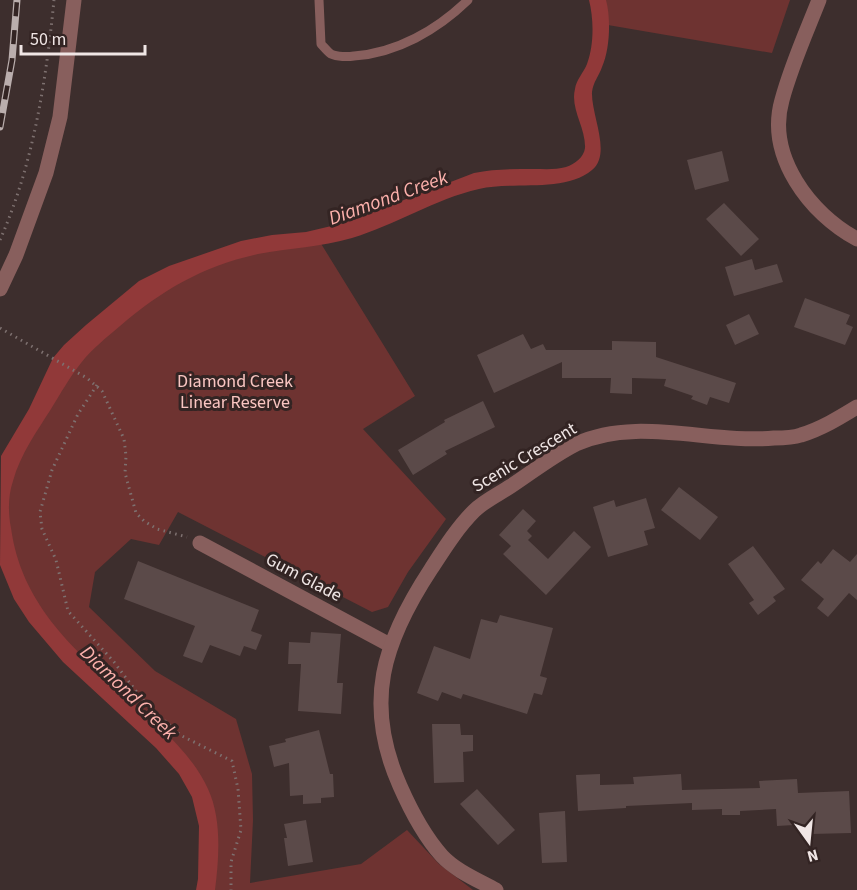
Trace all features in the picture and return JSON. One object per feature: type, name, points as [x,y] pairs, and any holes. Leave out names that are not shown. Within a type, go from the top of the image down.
[{"type":"street","points":[[0,289],[46,172],[60,117],[74,0]]},
{"type":"street","points":[[819,0],[781,101],[778,129],[786,160],[803,192],[832,224],[857,240]]},
{"type":"street","name":"Scenic Crescent","points":[[496,890],[464,873],[443,857],[427,836],[411,809],[394,772],[384,742],[381,705],[383,669],[390,645],[422,583],[452,537],[475,510],[576,445],[598,436],[631,431],[749,441],[799,436],[831,423],[857,407]]},
{"type":"street","name":"Gum Glade","points":[[200,543],[390,645]]},
{"type":"lane","points":[[319,0],[321,44],[331,54],[348,57],[390,50],[413,40],[458,10],[468,0]]},
{"type":"path","points":[[0,240],[21,183],[39,114],[54,0]]},
{"type":"path","points":[[0,328],[97,385],[106,397],[124,439],[125,472],[136,513],[158,529],[176,533],[200,543]]},
{"type":"path","points":[[97,385],[78,414],[52,470],[39,512],[42,529],[56,560],[68,611],[114,662],[142,699],[172,728],[180,735],[232,761],[238,789],[241,830],[231,862],[231,890]]},
{"type":"green space","points":[[597,0],[790,0],[772,53],[602,24]]},
{"type":"green space","name":"Diamond Creek Linear Reserve","points":[[320,242],[415,396],[363,429],[446,519],[408,572],[388,607],[372,612],[178,512],[159,545],[131,539],[95,572],[89,607],[155,671],[236,719],[252,774],[253,820],[250,883],[361,864],[407,830],[439,864],[473,890],[203,890],[205,798],[70,658],[9,566],[1,484],[56,374],[194,264]]},
{"type":"shaded area","points":[[589,0],[606,0],[609,24],[605,60],[592,92],[601,144],[598,163],[592,170],[568,182],[492,187],[463,193],[352,238],[238,259],[184,281],[136,313],[85,358],[29,444],[16,471],[10,492],[10,522],[25,578],[37,600],[51,621],[84,658],[181,749],[201,775],[208,789],[216,813],[217,826],[218,852],[215,890],[196,890],[199,826],[192,797],[179,774],[156,748],[63,662],[29,622],[14,599],[0,565],[1,456],[29,409],[53,358],[86,325],[139,281],[169,266],[241,241],[306,232],[344,223],[474,173],[504,169],[558,169],[576,162],[585,148],[574,96],[578,79],[587,64],[591,49],[592,16]]},
{"type":"building","points":[[722,151],[729,181],[695,190],[687,160]]},
{"type":"building","points":[[724,203],[759,239],[741,256],[706,219]]},
{"type":"building","points":[[752,259],[755,270],[777,264],[783,282],[734,296],[725,267]]},
{"type":"building","points":[[805,298],[850,315],[846,324],[853,327],[845,345],[794,327]]},
{"type":"building","points":[[749,314],[759,334],[735,345],[726,325]]},
{"type":"building","points":[[523,334],[531,349],[543,344],[546,350],[612,350],[612,341],[656,342],[656,357],[736,383],[729,403],[710,397],[707,405],[691,399],[693,396],[664,386],[666,379],[632,378],[632,394],[610,393],[611,378],[562,378],[562,362],[494,393],[477,355]]},
{"type":"building","points":[[483,401],[495,427],[445,451],[447,454],[413,475],[398,450],[445,422],[444,420]]},
{"type":"building","points":[[679,487],[718,517],[700,540],[661,510]]},
{"type":"building","points":[[646,498],[655,528],[644,531],[648,545],[608,557],[593,507],[614,500],[616,507]]},
{"type":"building","points":[[523,509],[536,521],[527,531],[532,536],[528,540],[548,559],[574,531],[591,547],[546,595],[503,554],[511,546],[499,535]]},
{"type":"building","points":[[753,546],[785,589],[773,597],[776,601],[758,615],[749,603],[754,600],[728,564]]},
{"type":"building","points":[[833,549],[850,562],[857,554],[857,600],[849,593],[828,617],[817,608],[824,599],[801,580],[818,561],[821,564]]},
{"type":"building","points":[[138,561],[259,610],[251,631],[262,635],[256,650],[244,646],[240,656],[210,645],[202,663],[183,656],[195,626],[124,599]]},
{"type":"building","points":[[500,615],[553,628],[540,676],[547,678],[542,695],[534,693],[527,714],[463,694],[461,699],[442,692],[438,701],[417,693],[434,646],[470,659],[481,619],[497,623]]},
{"type":"building","points":[[311,632],[341,634],[337,683],[343,683],[341,714],[298,711],[301,664],[288,664],[289,642],[310,643]]},
{"type":"building","points":[[432,724],[460,724],[461,735],[473,735],[473,751],[463,752],[464,782],[434,783]]},
{"type":"building","points":[[319,730],[330,774],[333,774],[334,797],[321,798],[321,803],[303,804],[303,795],[290,796],[289,763],[274,767],[269,746]]},
{"type":"building","points":[[600,774],[600,785],[634,784],[633,777],[681,774],[682,790],[760,788],[759,781],[797,779],[798,793],[849,791],[851,833],[811,834],[811,824],[777,826],[776,809],[740,811],[740,815],[722,815],[722,809],[692,810],[692,803],[578,811],[576,775]]},
{"type":"building","points":[[477,789],[515,830],[498,845],[460,804]]},
{"type":"building","points":[[565,811],[567,862],[542,863],[539,813]]},
{"type":"building","points":[[306,820],[313,862],[288,866],[284,824]]},
{"type":"railway","points":[[0,127],[12,60],[17,0]]},
{"type":"water label","name":"Diamond Creek","points":[[388,197]]},
{"type":"water label","name":"Diamond Creek","points":[[129,692]]}]
